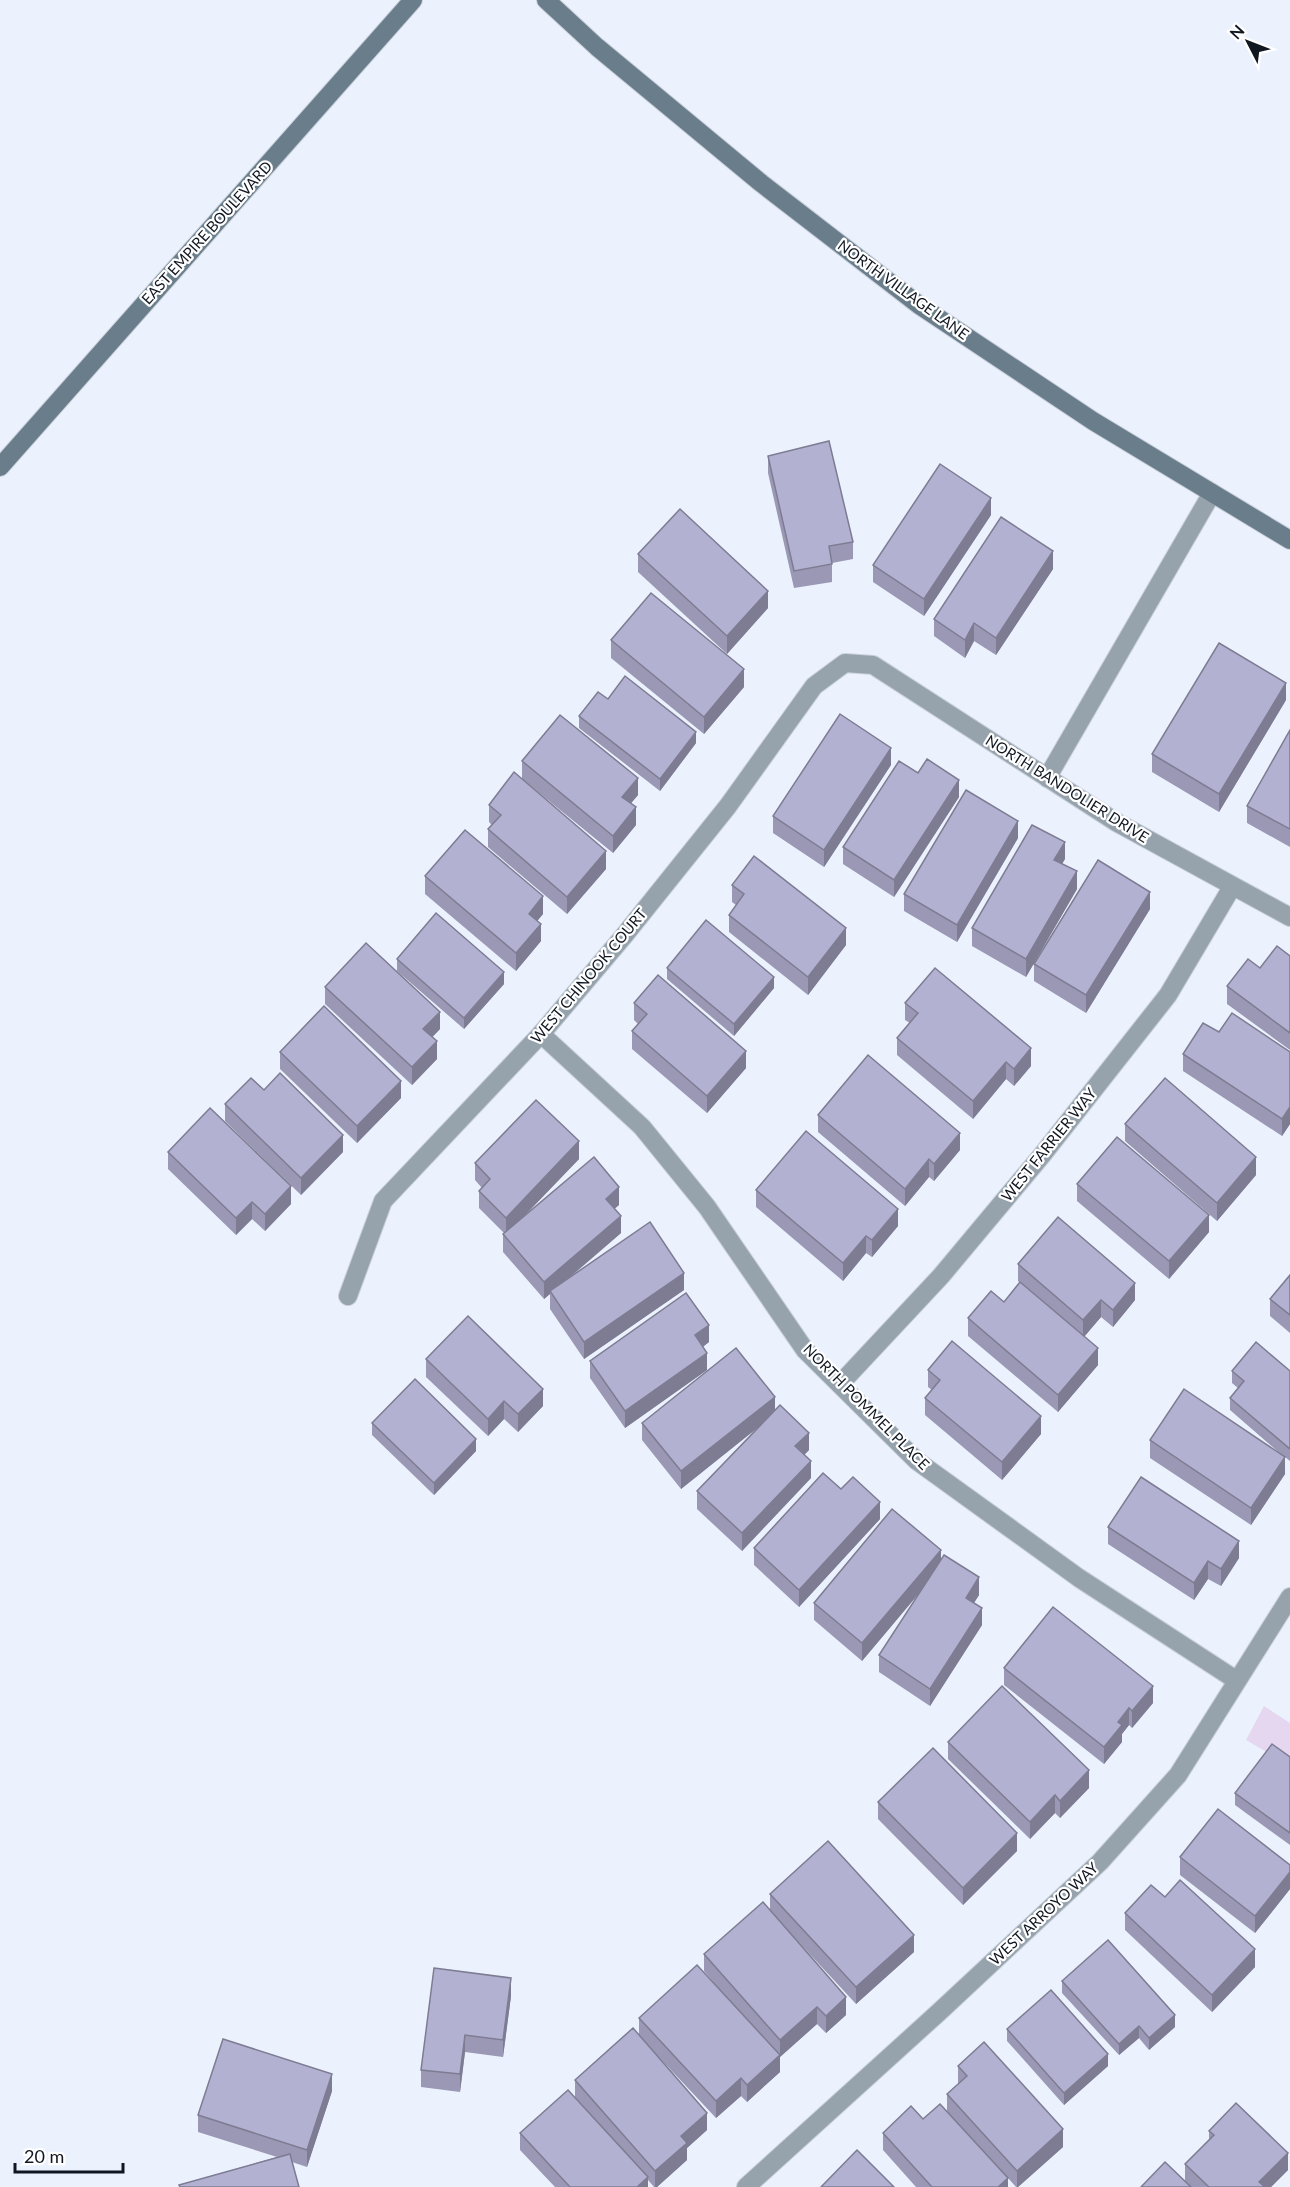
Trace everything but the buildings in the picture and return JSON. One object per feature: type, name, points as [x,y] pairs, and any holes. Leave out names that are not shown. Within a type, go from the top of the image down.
[{"type":"street","name":"EAST EMPIRE BOULEVARD","points":[[0,466],[413,0]]},
{"type":"street","name":"NORTH VILLAGE LANE","points":[[546,0],[597,47],[760,183],[919,305],[1093,421],[1290,540]]},
{"type":"street","points":[[1047,778],[1212,494]]},
{"type":"street","name":"NORTH BANDOLIER DRIVE","points":[[845,663],[873,665],[1116,822],[1290,917]]},
{"type":"street","name":"WEST CHINOOK COURT","points":[[348,1296],[383,1201],[541,1034],[623,937],[728,806],[814,686],[845,663]]},
{"type":"street","name":"WEST FARRIER WAY","points":[[840,1384],[940,1276],[1050,1145],[1168,995],[1232,886]]},
{"type":"street","name":"NORTH POMMEL PLACE","points":[[541,1034],[642,1127],[707,1207],[806,1350],[917,1461],[1079,1578],[1236,1680]]},
{"type":"street","name":"WEST ARROYO WAY","points":[[746,2187],[1100,1862],[1178,1775],[1290,1597]]},
{"type":"shaded area","points":[[1264,1706],[1290,1723],[1290,1766],[1246,1740]]}]
